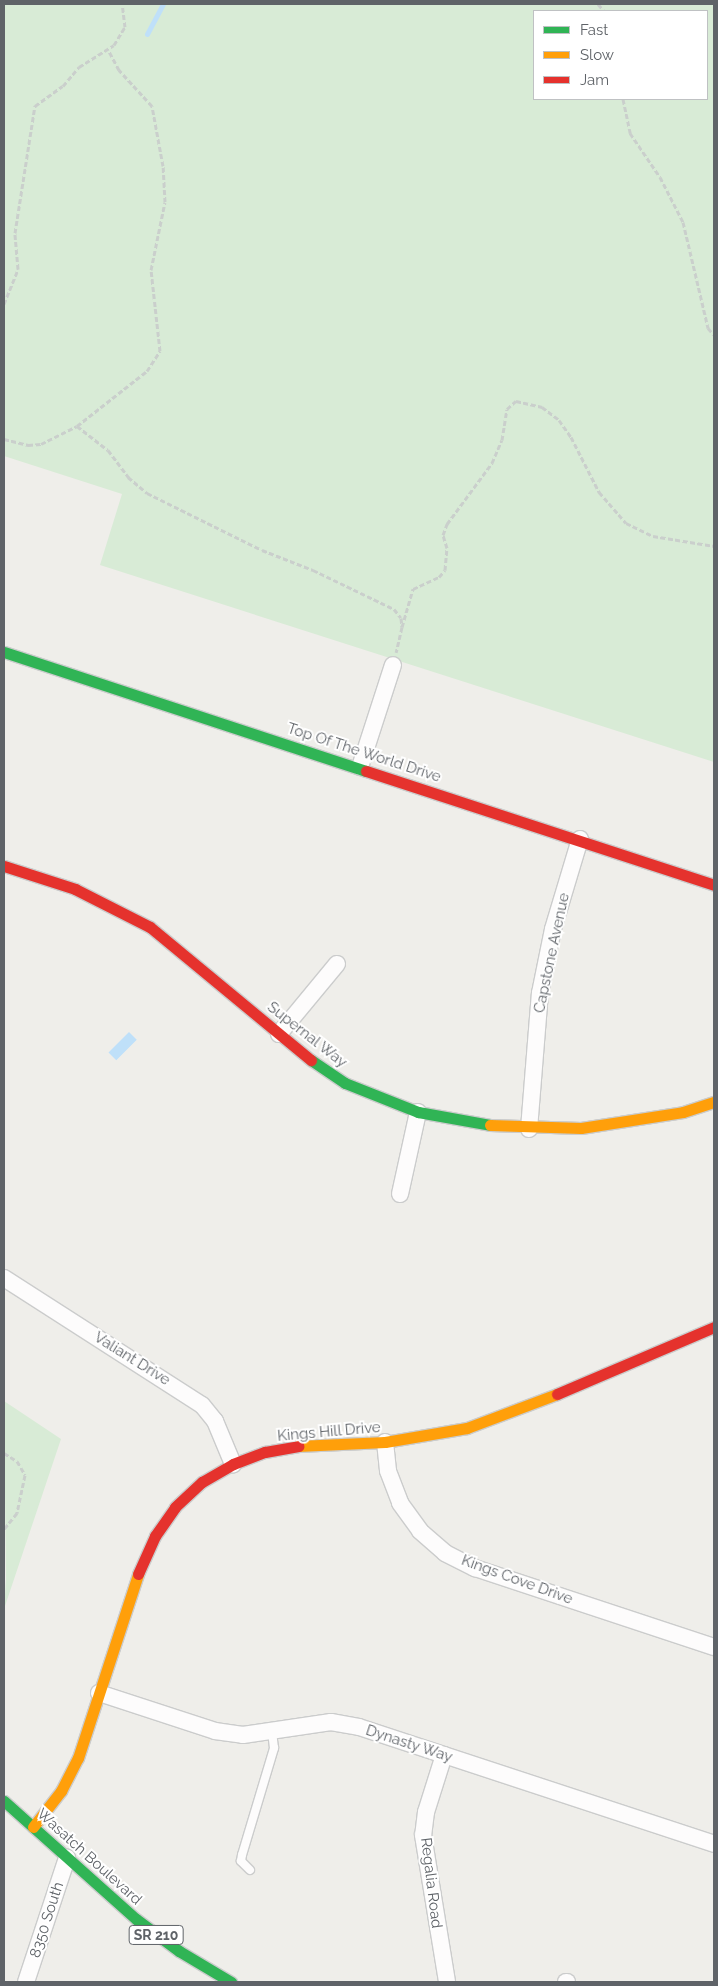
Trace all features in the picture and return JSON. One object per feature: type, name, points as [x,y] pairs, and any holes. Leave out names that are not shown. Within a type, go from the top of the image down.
[{"type":"street","name":"Top Of The World Drive","points":[[4,652],[580,839],[714,885]]},
{"type":"street","points":[[360,767],[393,665]]},
{"type":"street","name":"Capstone Avenue","points":[[529,1129],[540,993],[553,929],[580,839]]},
{"type":"street","name":"Supernal Way","points":[[4,866],[100,899],[134,917],[279,1034],[345,1083],[418,1112],[471,1123],[529,1129],[581,1128],[633,1122],[714,1102]]},
{"type":"street","points":[[279,1034],[337,964]]},
{"type":"street","points":[[400,1194],[418,1112]]},
{"type":"street","name":"Valiant Drive","points":[[4,1278],[202,1405],[215,1421],[233,1464]]},
{"type":"street","name":"Kings Hill Drive","points":[[33,1827],[61,1791],[78,1758],[140,1569],[155,1536],[175,1507],[202,1482],[233,1464],[265,1452],[300,1446],[385,1442],[467,1428],[507,1415],[714,1327]]},
{"type":"street","name":"Kings Cove Drive","points":[[385,1442],[388,1471],[400,1503],[420,1531],[445,1553],[475,1568],[714,1647]]},
{"type":"street","name":"Dynasty Way","points":[[99,1693],[215,1731],[243,1735],[272,1732],[305,1724],[331,1722],[359,1727],[714,1844]]},
{"type":"street","name":"Regalia Road","points":[[444,1755],[426,1812],[423,1835],[447,1982]]},
{"type":"street","name":"Wasatch Boulevard","points":[[4,1801],[156,1935],[231,1982]]},
{"type":"street","name":"8350 South","points":[[26,1982],[67,1858]]},
{"type":"lane","points":[[250,1870],[241,1862],[242,1855],[274,1748],[272,1732]]},
{"type":"path","points":[[4,304],[18,269],[15,233],[35,106],[63,86],[79,67],[109,50],[125,27],[122,4]]},
{"type":"path","points":[[4,439],[28,445],[41,444],[77,426],[147,371],[156,358],[161,344],[151,270],[164,212],[166,183],[154,112],[144,95],[114,63],[109,50]]},
{"type":"path","points":[[623,100],[630,133],[660,176],[683,222],[708,328],[714,335]]},
{"type":"path","points":[[393,665],[413,589],[439,577],[445,570],[447,548],[443,536],[447,524],[492,463],[502,440],[507,409],[516,402],[542,407],[559,420],[571,437],[599,492],[626,523],[660,538],[714,546]]},
{"type":"path","points":[[77,426],[108,450],[128,477],[148,493],[262,550],[382,602],[394,609],[401,618],[402,627]]},
{"type":"path","points":[[4,1453],[17,1461],[24,1476],[17,1513],[4,1529]]},
{"type":"green space","points":[[4,4],[714,4],[714,762],[100,565],[122,494],[4,456]]},
{"type":"green space","points":[[4,1401],[61,1439],[4,1609],[6,1579]]},
{"type":"water","points":[[129,1032],[137,1040],[116,1060],[108,1053]]},
{"type":"waterway","points":[[147,34],[163,4]]},
{"type":"traffic: fast","points":[[4,652],[366,771]]},
{"type":"traffic: fast","points":[[311,1060],[345,1083],[418,1112],[490,1125]]},
{"type":"traffic: fast","points":[[4,1801],[136,1919],[179,1951],[231,1982]]},
{"type":"traffic: slow","points":[[490,1125],[581,1128],[683,1112],[714,1102]]},
{"type":"traffic: slow","points":[[298,1446],[385,1442],[467,1428],[557,1394]]},
{"type":"traffic: slow","points":[[33,1827],[61,1791],[78,1758],[138,1574]]},
{"type":"traffic: jam","points":[[366,771],[714,885]]},
{"type":"traffic: jam","points":[[4,866],[75,889],[150,927],[311,1060]]},
{"type":"traffic: jam","points":[[557,1394],[714,1327]]},
{"type":"traffic: jam","points":[[138,1574],[155,1536],[175,1507],[202,1482],[233,1464],[265,1452],[298,1446]]}]
